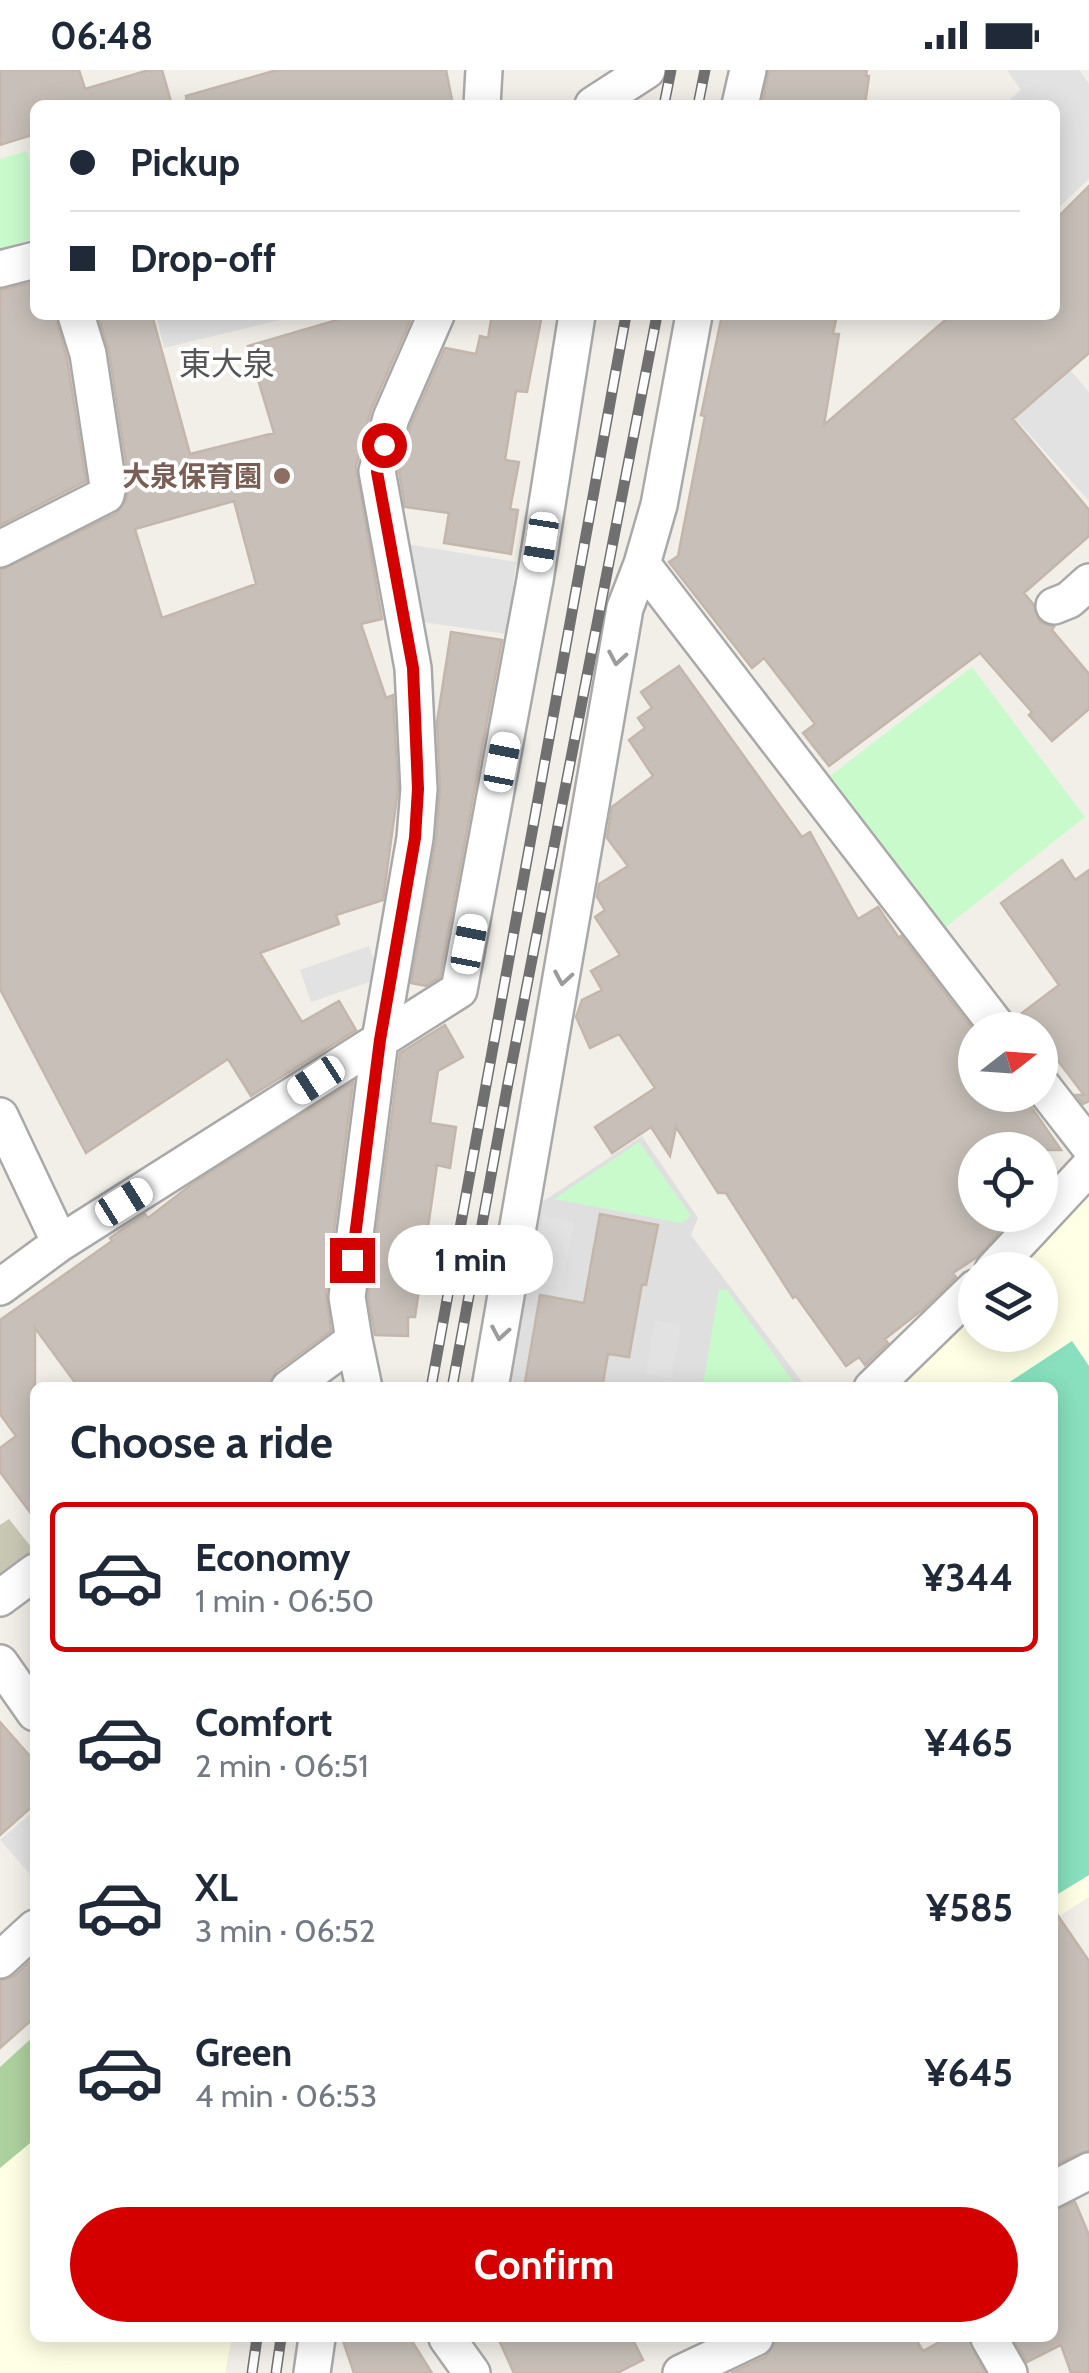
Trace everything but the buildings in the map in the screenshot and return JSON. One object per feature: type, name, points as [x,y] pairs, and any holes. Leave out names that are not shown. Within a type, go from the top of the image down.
[{"type":"street","points":[[482,100],[484,70]]},
{"type":"street","points":[[607,94],[647,70]]},
{"type":"street","points":[[741,100],[748,70]]},
{"type":"street","points":[[0,269],[30,261]]},
{"type":"street","points":[[0,548],[106,495],[108,486],[88,354],[78,320]]},
{"type":"street","points":[[363,1382],[346,1297],[380,1040],[415,838],[418,753],[413,668],[377,472],[391,418],[434,320]]},
{"type":"street","points":[[0,1287],[60,1243],[459,990],[535,580],[576,320]]},
{"type":"street","points":[[491,1382],[625,608],[660,505],[693,320]]},
{"type":"street","points":[[642,564],[986,1012]]},
{"type":"street","points":[[1054,606],[1069,600],[1089,582]]},
{"type":"street","points":[[1058,1106],[1089,1146]]},
{"type":"street","points":[[0,1116],[60,1243]]},
{"type":"street","points":[[1010,1252],[1089,1167]]},
{"type":"street","points":[[878,1382],[958,1305]]},
{"type":"street","points":[[297,1382],[354,1340]]},
{"type":"street","points":[[0,1598],[30,1576]]},
{"type":"street","points":[[0,1663],[30,1705]]},
{"type":"street","points":[[0,1960],[30,1933]]},
{"type":"street","points":[[1058,2187],[1089,2172]]},
{"type":"street","points":[[312,2373],[317,2342]]},
{"type":"street","points":[[451,2342],[472,2373]]},
{"type":"street","points":[[681,2373],[747,2342]]},
{"type":"street","points":[[991,2342],[1008,2373]]},
{"type":"shaded area","points":[[1007,70],[1079,70],[1089,84],[1089,179],[1060,206],[1060,100],[1009,100],[1021,90]]},
{"type":"shaded area","points":[[157,320],[279,320],[164,348]]},
{"type":"shaded area","points":[[1070,370],[1089,392],[1089,501],[1015,418]]},
{"type":"shaded area","points":[[406,544],[516,562],[507,634],[415,621]]},
{"type":"shaded area","points":[[369,946],[381,978],[311,1002],[300,970]]},
{"type":"shaded area","points":[[642,1136],[698,1218],[691,1235],[802,1382],[511,1382],[539,1204]]},
{"type":"shaded area","points":[[1089,1194],[1089,1897],[1058,1917],[1058,1382],[902,1382],[958,1326],[958,1352],[1058,1352],[1058,1252],[1032,1252],[1052,1232],[1058,1232],[1058,1225]]},
{"type":"shaded area","points":[[543,1216],[574,1222],[562,1287],[531,1282]]},
{"type":"shaded area","points":[[655,1320],[681,1325],[671,1379],[646,1374]]},
{"type":"shaded area","points":[[9,1519],[30,1546],[30,1563],[0,1585],[0,1525]]},
{"type":"shaded area","points":[[30,1814],[30,1874],[0,1840]]},
{"type":"shaded area","points":[[30,2040],[30,2342],[231,2342],[225,2373],[0,2373],[0,2067]]},
{"type":"green space","points":[[26,151],[30,163],[30,240],[0,249],[0,159]]},
{"type":"green space","points":[[972,667],[1085,817],[946,927],[830,776]]},
{"type":"green space","points":[[639,1142],[691,1216],[681,1223],[554,1199]]},
{"type":"green space","points":[[719,1289],[727,1290],[793,1382],[703,1382]]},
{"type":"green space","points":[[1072,1341],[1089,1366],[1089,1875],[1058,1894],[1058,1382],[1010,1382]]},
{"type":"green space","points":[[30,2040],[30,2143],[0,2168],[0,2067]]},
{"type":"railway","points":[[665,100],[671,70]]},
{"type":"railway","points":[[699,100],[705,70]]},
{"type":"railway","points":[[432,1382],[625,320]]},
{"type":"railway","points":[[453,1382],[656,320]]},
{"type":"railway","points":[[252,2373],[256,2342]]},
{"type":"railway","points":[[276,2373],[280,2342]]},
{"type":"place","name":"大泉保育園","points":[[282,476]]},
{"type":"district","name":"東大泉","points":[[227,364]]},
{"type":"route","points":[[352,1260],[380,1040],[415,838],[418,789],[413,668],[377,472],[384,445]]}]
